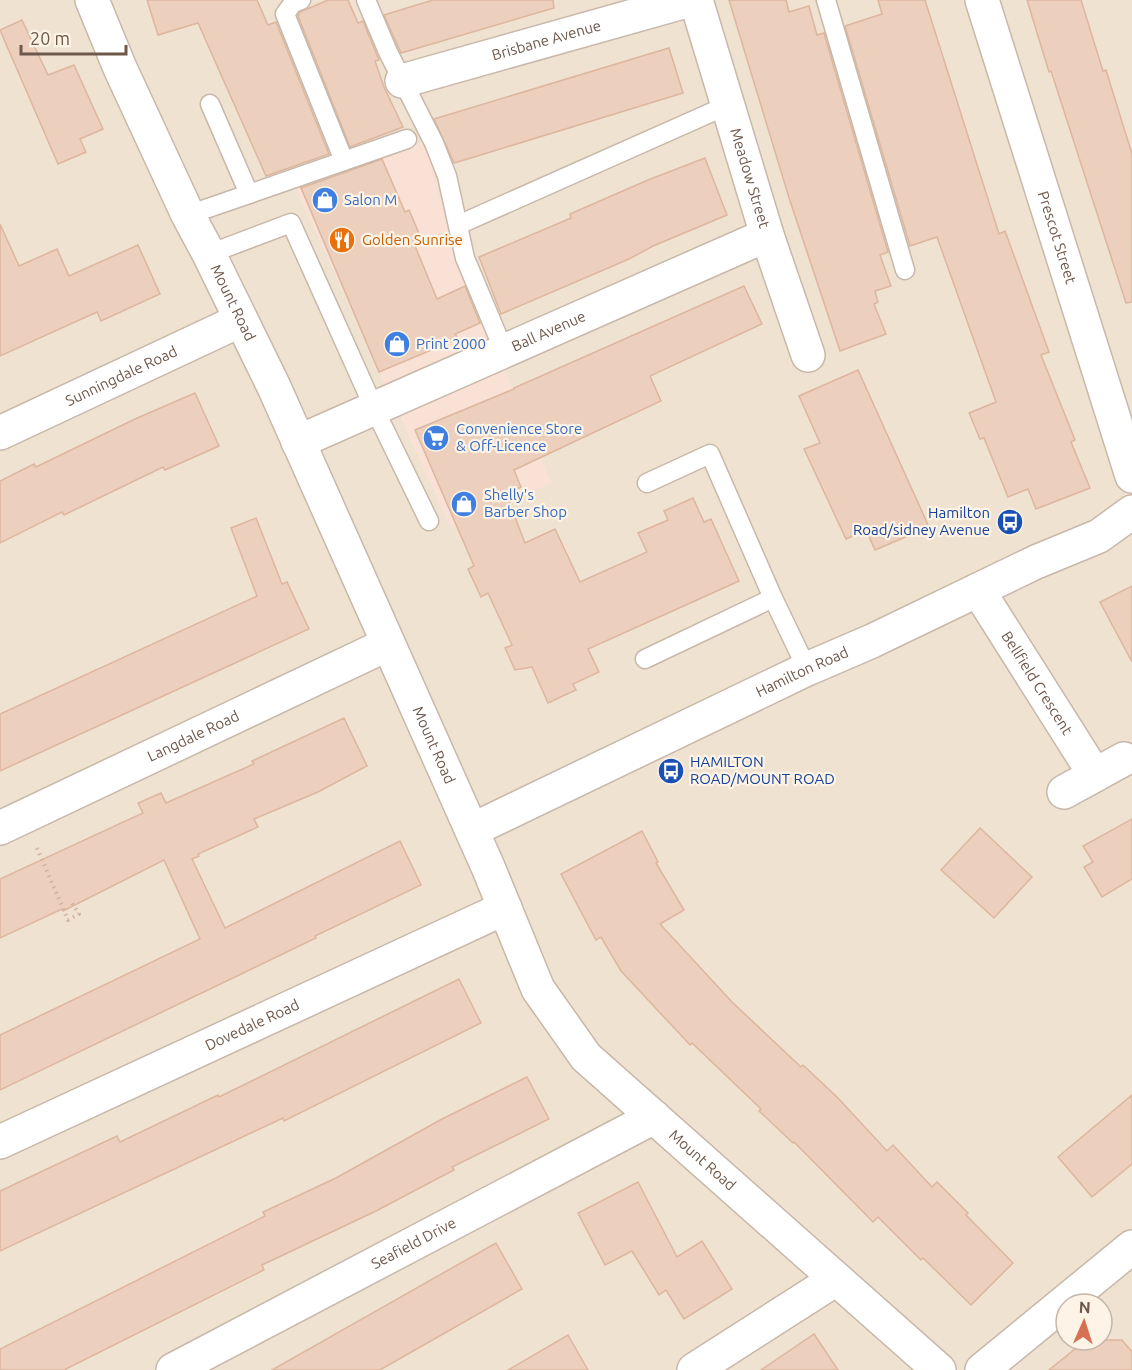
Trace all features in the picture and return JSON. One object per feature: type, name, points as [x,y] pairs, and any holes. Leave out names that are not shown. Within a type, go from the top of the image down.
[{"type":"street","name":"Mount Road","points":[[92,0],[120,68],[188,215],[241,320],[298,442],[471,830],[538,989],[586,1057],[939,1370]]},
{"type":"street","name":"Brisbane Avenue","points":[[402,81],[690,0]]},
{"type":"street","name":"Meadow Street","points":[[696,0],[767,235],[808,355]]},
{"type":"street","name":"Prescot Street","points":[[982,0],[1132,476]]},
{"type":"street","name":"Ball Avenue","points":[[298,442],[767,235]]},
{"type":"street","name":"Sunningdale Road","points":[[0,433],[241,320]]},
{"type":"street","name":"Hamilton Road","points":[[471,830],[807,669],[872,641],[1036,562],[1100,536],[1132,512]]},
{"type":"street","name":"Bellfield Crescent","points":[[978,590],[1095,775]]},
{"type":"street","name":"Langdale Road","points":[[12,822],[388,644]]},
{"type":"street","points":[[1064,792],[1124,759]]},
{"type":"street","name":"Dovedale Road","points":[[0,1142],[505,908]]},
{"type":"street","name":"Seafield Drive","points":[[173,1370],[654,1117]]},
{"type":"street","points":[[982,1370],[1132,1247]]},
{"type":"street","points":[[694,1370],[836,1279]]},
{"type":"lane","points":[[301,0],[293,3],[285,14],[344,161]]},
{"type":"lane","points":[[366,0],[388,52],[434,143],[447,176],[465,258],[504,351]]},
{"type":"lane","points":[[826,0],[905,270]]},
{"type":"lane","points":[[210,104],[249,194]]},
{"type":"lane","points":[[458,225],[728,105]]},
{"type":"lane","points":[[188,215],[407,139]]},
{"type":"lane","points":[[209,254],[291,223],[374,408],[429,520]]},
{"type":"lane","points":[[647,483],[710,454],[807,669]]},
{"type":"lane","points":[[645,659],[773,598]]},
{"type":"path","points":[[12,822],[68,920],[79,914],[72,903]]},
{"type":"shaded area","points":[[0,0],[1132,0],[1132,1370],[0,1370]]},
{"type":"shaded area","points":[[425,141],[450,236],[551,483],[451,528],[296,189]]},
{"type":"building","points":[[147,0],[257,0],[268,25],[276,22],[329,154],[266,176],[198,23],[158,35]]},
{"type":"building","points":[[328,0],[348,0],[358,23],[363,21],[379,60],[375,61],[384,87],[403,127],[350,147],[298,16],[300,12]]},
{"type":"building","points":[[433,0],[553,0],[554,8],[401,53],[384,15]]},
{"type":"building","points":[[729,0],[786,0],[789,12],[809,6],[817,35],[824,33],[888,252],[880,255],[891,286],[875,291],[878,302],[874,304],[886,334],[840,351],[790,201]]},
{"type":"building","points":[[878,0],[925,0],[999,234],[1005,231],[1049,352],[1041,355],[1075,440],[1071,442],[1090,488],[1036,509],[1028,489],[1008,497],[984,438],[980,439],[969,413],[996,402],[937,237],[910,246],[845,26],[882,14]]},
{"type":"building","points":[[1027,0],[1081,0],[1103,71],[1106,70],[1132,154],[1132,302],[1126,303]]},
{"type":"building","points":[[22,20],[48,75],[74,65],[103,129],[80,139],[86,152],[58,164],[0,30]]},
{"type":"building","points":[[669,48],[683,93],[471,158],[454,163],[434,119]]},
{"type":"building","points":[[705,158],[727,215],[501,314],[479,257],[571,218],[570,214]]},
{"type":"building","points":[[382,159],[405,212],[409,210],[421,238],[413,241],[437,299],[465,286],[480,323],[455,334],[458,339],[379,372],[301,188]]},
{"type":"building","points":[[0,224],[19,266],[57,249],[69,276],[138,245],[160,294],[101,321],[97,312],[0,356]]},
{"type":"building","points":[[744,286],[762,324],[650,376],[661,401],[514,470],[521,487],[506,494],[525,543],[555,529],[580,582],[647,552],[638,533],[668,520],[664,511],[693,498],[704,522],[711,519],[739,581],[588,649],[599,672],[573,684],[576,690],[548,703],[532,667],[515,670],[505,648],[512,645],[488,593],[481,597],[468,569],[474,566],[415,430],[514,389]]},
{"type":"building","points":[[858,370],[929,527],[875,550],[866,530],[846,539],[804,449],[820,443],[799,396]]},
{"type":"building","points":[[195,393],[219,446],[165,470],[163,467],[64,515],[62,512],[0,543],[0,481],[34,464],[36,467]]},
{"type":"building","points":[[256,518],[282,584],[287,582],[309,629],[0,771],[0,714],[257,596],[231,528]]},
{"type":"building","points":[[1132,586],[1132,662],[1100,602]]},
{"type":"building","points":[[344,718],[367,766],[318,792],[254,819],[258,827],[198,854],[199,856],[192,859],[225,928],[400,841],[421,885],[0,1090],[0,1035],[200,939],[164,860],[63,911],[62,909],[0,938],[0,879],[143,813],[138,803],[161,793],[166,803],[254,764],[252,761]]},
{"type":"building","points":[[1132,819],[1132,879],[1102,897],[1084,867],[1093,862],[1083,846]]},
{"type":"building","points":[[980,828],[1032,877],[994,918],[941,870]]},
{"type":"building","points":[[642,831],[658,862],[656,863],[684,910],[660,924],[732,1002],[801,1067],[803,1065],[837,1097],[887,1151],[893,1145],[932,1187],[937,1182],[1013,1263],[971,1305],[878,1217],[873,1222],[794,1142],[759,1111],[761,1109],[692,1043],[690,1045],[621,971],[601,937],[596,940],[561,874]]},
{"type":"building","points":[[459,979],[481,1023],[284,1121],[283,1118],[0,1251],[0,1191],[117,1136],[120,1142],[218,1095],[219,1097]]},
{"type":"building","points":[[527,1077],[549,1119],[452,1167],[454,1170],[376,1211],[262,1265],[264,1270],[64,1370],[0,1370],[0,1349],[265,1216],[263,1212],[336,1178],[442,1119]]},
{"type":"building","points":[[1132,1095],[1132,1164],[1092,1197],[1058,1157]]},
{"type":"building","points":[[638,1182],[677,1257],[702,1241],[732,1289],[684,1319],[666,1290],[659,1295],[632,1251],[605,1265],[578,1213]]},
{"type":"building","points":[[496,1243],[522,1289],[380,1370],[272,1370]]},
{"type":"building","points":[[814,1334],[838,1370],[761,1370]]},
{"type":"building","points":[[568,1335],[588,1370],[508,1370]]},
{"type":"building","points":[[1114,1340],[1122,1340],[1132,1352],[1132,1370],[1049,1370],[1071,1352],[1114,1352]]},
{"type":"place","name":"Salon M","points":[[325,200]]},
{"type":"place","name":"Golden Sunrise","points":[[342,240]]},
{"type":"place","name":"Print 2000","points":[[397,344]]},
{"type":"place","name":"Convenience Store & Off-Licence","points":[[436,438]]},
{"type":"place","name":"Shelly's Barber Shop","points":[[464,504]]},
{"type":"place","name":"Hamilton Road/sidney Avenue","points":[[1010,522]]},
{"type":"place","name":"HAMILTON ROAD/MOUNT ROAD","points":[[671,771]]}]
